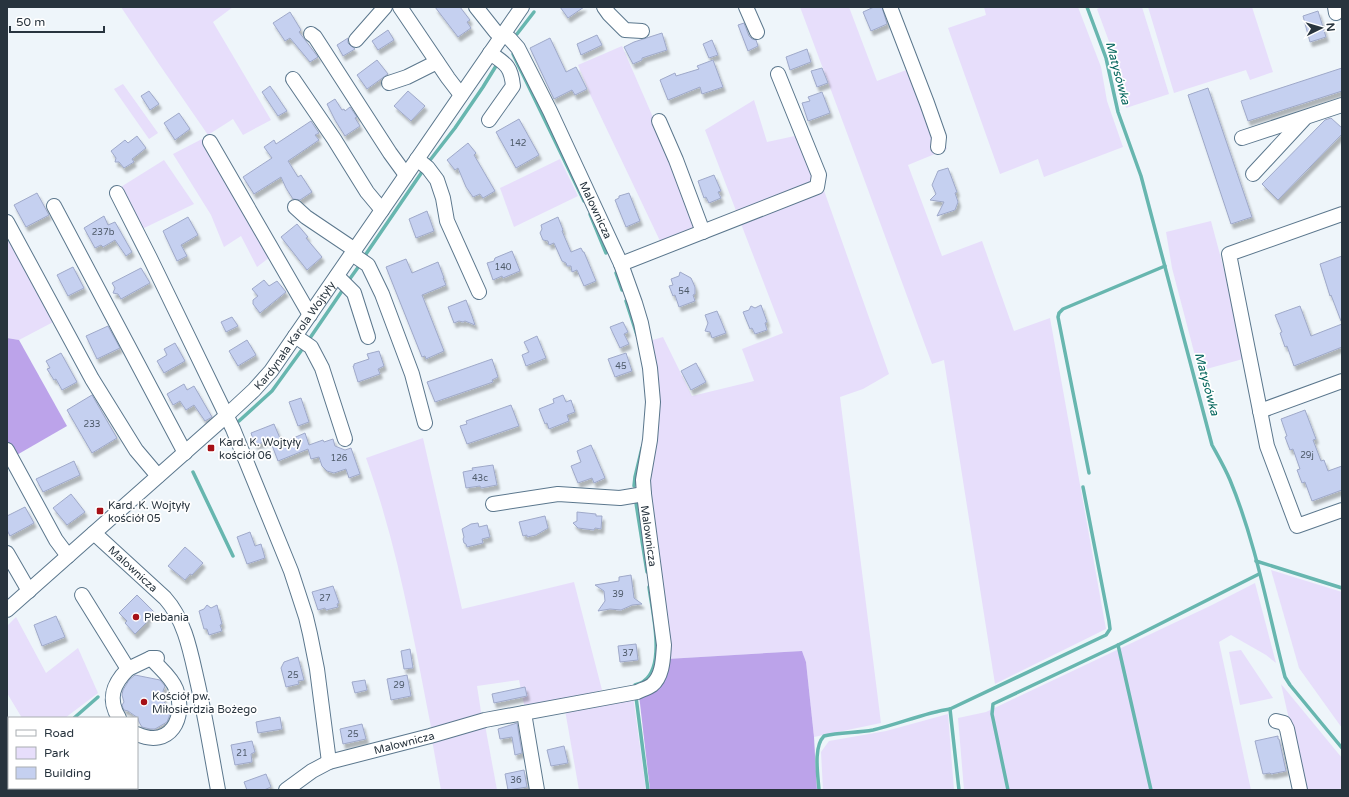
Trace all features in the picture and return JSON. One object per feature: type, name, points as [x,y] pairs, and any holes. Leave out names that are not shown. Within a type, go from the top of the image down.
[{"type":"street","points":[[356,40],[385,7]]},
{"type":"street","points":[[400,7],[437,62],[464,90]]},
{"type":"street","points":[[409,7],[457,77],[464,90]]},
{"type":"street","name":"Malownicza","points":[[286,790],[312,771],[329,762],[485,720],[637,692],[652,685],[657,678],[663,659],[664,645],[643,480],[652,422],[653,402],[650,368],[641,323],[621,264],[550,111],[521,55],[510,39],[495,31],[476,7]]},
{"type":"street","name":"Kardynała Karola Wojtyły","points":[[7,610],[226,416],[254,390],[271,371],[406,175],[423,164],[464,90],[522,7]]},
{"type":"street","points":[[604,7],[624,30],[642,31]]},
{"type":"street","points":[[746,7],[757,32]]},
{"type":"street","points":[[890,7],[927,103],[939,138],[938,147]]},
{"type":"street","points":[[310,34],[315,37],[390,153],[406,175]]},
{"type":"street","points":[[489,120],[513,86],[512,74],[506,64],[490,53]]},
{"type":"street","points":[[390,83],[407,77],[437,62]]},
{"type":"street","points":[[621,264],[817,188],[819,175],[778,74]]},
{"type":"street","points":[[293,78],[367,192],[382,210]]},
{"type":"street","points":[[1242,138],[1342,105]]},
{"type":"street","points":[[1253,174],[1306,117]]},
{"type":"street","points":[[659,121],[676,160],[703,232]]},
{"type":"street","points":[[210,142],[313,311]]},
{"type":"street","points":[[423,164],[437,180],[448,221],[479,292]]},
{"type":"street","points":[[117,193],[233,429],[291,571],[306,617],[316,669],[329,762]]},
{"type":"street","points":[[54,206],[185,452]]},
{"type":"street","points":[[295,207],[368,265],[382,294],[412,374],[425,423]]},
{"type":"street","points":[[1342,214],[1229,254],[1267,446],[1297,526],[1342,510]]},
{"type":"street","points":[[7,222],[92,378],[136,450],[158,476]]},
{"type":"street","points":[[276,237],[311,300],[313,311]]},
{"type":"street","points":[[337,276],[354,293],[368,337]]},
{"type":"street","points":[[295,336],[311,347],[322,368],[345,439]]},
{"type":"street","points":[[1260,411],[1342,381]]},
{"type":"street","points":[[7,450],[56,540],[68,556]]},
{"type":"street","points":[[493,504],[558,494],[620,498],[644,494]]},
{"type":"street","name":"Malownicza","points":[[94,533],[165,598],[172,605],[178,615],[187,639],[201,697],[218,790]]},
{"type":"street","points":[[7,553],[29,591]]},
{"type":"street","points":[[82,595],[128,670]]},
{"type":"street","points":[[118,717],[113,703],[113,689],[121,676],[128,670],[154,658],[160,669],[168,675],[176,689],[179,704],[178,718],[176,724],[164,735],[150,737],[138,734]]},
{"type":"street","points":[[524,713],[537,790]]},
{"type":"street","points":[[1276,721],[1284,723],[1287,729],[1300,790]]},
{"type":"green space","points":[[121,7],[233,7],[213,22],[271,120],[243,135],[233,119],[208,135]]},
{"type":"green space","points":[[800,7],[849,7],[877,81],[917,66],[947,149],[908,165],[942,256],[982,241],[1014,331],[1050,318],[1106,629],[995,684],[944,360],[932,364]]},
{"type":"green space","points":[[984,7],[1078,7],[1101,67],[1107,101],[1123,147],[1044,177],[1038,159],[1000,174],[948,28],[986,15]]},
{"type":"green space","points":[[1101,7],[1142,7],[1169,94],[1126,108],[1114,55],[1097,9]]},
{"type":"green space","points":[[1148,7],[1252,7],[1273,72],[1250,80],[1246,70],[1174,93]]},
{"type":"green space","points":[[622,46],[672,161],[697,230],[661,243],[590,94],[578,65]]},
{"type":"green space","points":[[123,84],[158,133],[149,139],[114,89]]},
{"type":"green space","points":[[754,100],[767,142],[804,134],[889,374],[863,389],[840,397],[881,723],[814,737],[806,662],[802,651],[667,659],[648,499],[649,341],[663,337],[692,396],[754,381],[742,349],[783,333],[705,130]]},
{"type":"green space","points":[[202,139],[241,203],[270,257],[257,267],[241,236],[224,247],[211,215],[173,154]]},
{"type":"green space","points":[[560,159],[578,196],[514,227],[500,188]]},
{"type":"green space","points":[[164,160],[194,204],[140,230],[116,190]]},
{"type":"green space","points":[[1211,221],[1230,292],[1243,359],[1199,371],[1172,268],[1166,232]]},
{"type":"green space","points":[[7,229],[57,320],[19,340],[7,338]]},
{"type":"green space","points":[[423,438],[462,609],[574,582],[602,690],[525,709],[519,680],[477,686],[482,718],[432,732],[412,628],[396,560],[387,525],[366,458]]},
{"type":"green space","points":[[1271,570],[1342,592],[1342,728],[1299,668]]},
{"type":"green space","points":[[1255,583],[1276,663],[1266,655],[1231,635],[1219,642],[1251,790],[964,790],[958,718],[986,712],[1212,605]]},
{"type":"green space","points":[[16,617],[46,673],[78,648],[98,693],[66,717],[21,717],[7,693],[7,626]]},
{"type":"green space","points":[[1241,650],[1273,698],[1240,705],[1229,652]]},
{"type":"green space","points":[[1281,684],[1342,758],[1342,790],[1305,790]]},
{"type":"green space","points":[[633,696],[646,790],[579,790],[565,710]]},
{"type":"green space","points":[[948,714],[954,790],[823,790],[821,752],[829,741],[886,731]]},
{"type":"green space","points":[[485,725],[497,790],[441,790],[432,740]]},
{"type":"green space","points":[[82,789],[82,790],[38,790]]},
{"type":"shaded area","points":[[7,338],[19,340],[67,426],[15,456],[7,441]]},
{"type":"shaded area","points":[[802,651],[806,662],[814,737],[817,790],[650,790],[639,695],[667,659]]},
{"type":"building","points":[[435,7],[460,7],[470,20],[467,22],[471,28],[458,37]]},
{"type":"building","points":[[560,7],[584,7],[568,18]]},
{"type":"building","points":[[874,7],[882,7],[887,24],[871,31],[863,12]]},
{"type":"building","points":[[1318,11],[1326,37],[1310,42],[1303,16]]},
{"type":"building","points":[[290,12],[301,30],[299,32],[318,57],[310,62],[290,38],[285,41],[273,23]]},
{"type":"building","points":[[744,23],[749,36],[756,40],[758,46],[748,51],[738,25]]},
{"type":"building","points":[[388,30],[394,40],[378,50],[372,41]]},
{"type":"building","points":[[662,33],[667,50],[642,58],[642,60],[633,64],[624,47],[634,42]]},
{"type":"building","points":[[597,35],[602,45],[581,55],[577,44]]},
{"type":"building","points":[[348,38],[348,43],[355,49],[343,56],[337,45]]},
{"type":"building","points":[[550,38],[566,72],[576,67],[587,89],[575,95],[572,90],[554,99],[530,48]]},
{"type":"building","points":[[712,40],[718,55],[709,58],[703,44]]},
{"type":"building","points":[[807,49],[811,62],[790,70],[786,57]]},
{"type":"building","points":[[377,60],[388,74],[367,89],[357,75]]},
{"type":"building","points":[[713,60],[723,87],[702,94],[700,87],[668,100],[660,80],[675,73],[676,76],[699,69],[697,66]]},
{"type":"building","points":[[822,68],[828,83],[817,87],[811,71]]},
{"type":"building","points":[[1342,68],[1342,91],[1248,121],[1241,101]]},
{"type":"building","points":[[270,86],[287,111],[278,116],[262,92]]},
{"type":"building","points":[[1208,88],[1252,217],[1231,224],[1188,95]]},
{"type":"building","points":[[149,91],[159,104],[150,110],[141,96]]},
{"type":"building","points":[[408,91],[425,106],[411,121],[394,106]]},
{"type":"building","points":[[822,92],[830,113],[808,121],[802,103],[810,101],[808,97]]},
{"type":"building","points":[[335,99],[342,110],[344,109],[345,111],[350,107],[357,117],[355,118],[360,126],[345,136],[327,104]]},
{"type":"building","points":[[179,113],[190,129],[175,140],[164,123]]},
{"type":"building","points":[[1331,118],[1342,128],[1342,134],[1278,200],[1262,184],[1325,120]]},
{"type":"building","points":[[519,119],[539,155],[516,168],[496,132]]},
{"type":"building","points":[[311,121],[319,133],[315,135],[319,140],[288,161],[298,177],[301,175],[312,192],[300,200],[293,199],[281,177],[254,194],[243,177],[272,158],[264,147],[274,140],[276,144]]},
{"type":"building","points":[[137,136],[146,148],[132,159],[134,162],[124,168],[119,162],[115,162],[116,158],[111,151],[125,140],[128,143]]},
{"type":"building","points":[[468,143],[476,153],[474,155],[495,191],[483,198],[480,194],[473,197],[466,187],[458,168],[455,170],[447,160]]},
{"type":"building","points":[[948,168],[957,192],[955,193],[958,202],[955,210],[937,216],[944,202],[930,200],[936,194],[932,185],[938,171]]},
{"type":"building","points":[[714,175],[721,191],[718,192],[721,198],[709,203],[706,197],[704,198],[698,181]]},
{"type":"building","points":[[37,193],[49,215],[26,227],[14,205]]},
{"type":"building","points":[[629,193],[640,221],[626,227],[615,200],[619,198],[619,196]]},
{"type":"building","points":[[427,211],[434,231],[416,238],[409,219]]},
{"type":"building","points":[[104,216],[108,225],[115,222],[132,252],[126,256],[115,240],[103,247],[101,245],[95,248],[84,228]]},
{"type":"building","points":[[188,217],[198,235],[181,245],[187,256],[177,261],[163,231]]},
{"type":"building","points":[[558,217],[571,252],[581,248],[596,281],[584,286],[577,270],[572,272],[571,266],[567,266],[566,263],[562,261],[554,243],[549,245],[548,241],[543,240],[540,233],[542,229],[541,225]]},
{"type":"building","points":[[297,224],[308,237],[306,238],[322,257],[307,270],[281,237]]},
{"type":"building","points":[[512,251],[520,271],[503,278],[502,276],[493,280],[487,263],[494,261],[495,258]]},
{"type":"building","points":[[1342,256],[1341,321],[1331,295],[1330,296],[1320,264]]},
{"type":"building","points":[[406,259],[412,273],[438,262],[446,285],[422,295],[444,351],[426,359],[425,356],[422,357],[386,267]]},
{"type":"building","points":[[73,267],[84,288],[68,296],[57,275]]},
{"type":"building","points":[[141,268],[150,283],[121,299],[118,294],[113,293],[115,288],[112,283]]},
{"type":"building","points":[[680,272],[691,278],[695,287],[695,294],[693,295],[695,301],[679,307],[675,295],[673,296],[669,286],[673,285],[671,279],[679,276]]},
{"type":"building","points":[[264,280],[269,286],[277,281],[286,292],[260,313],[253,304],[253,300],[258,296],[252,289]]},
{"type":"building","points":[[466,300],[475,325],[465,321],[454,323],[448,307]]},
{"type":"building","points":[[761,305],[767,322],[765,323],[767,330],[755,334],[752,328],[750,329],[743,312],[749,310],[751,306],[755,308]]},
{"type":"building","points":[[1300,306],[1311,336],[1342,324],[1342,347],[1294,366],[1287,346],[1285,347],[1280,333],[1282,332],[1275,315]]},
{"type":"building","points":[[717,311],[726,333],[712,338],[710,332],[705,331],[708,323],[705,315]]},
{"type":"building","points":[[232,317],[238,326],[226,332],[221,322]]},
{"type":"building","points":[[623,322],[628,332],[624,334],[629,344],[620,348],[610,327]]},
{"type":"building","points":[[108,326],[120,348],[97,359],[86,336]]},
{"type":"building","points":[[537,336],[546,358],[526,366],[522,355],[529,352],[524,342]]},
{"type":"building","points":[[247,340],[256,355],[238,366],[229,351]]},
{"type":"building","points":[[175,343],[185,361],[164,373],[157,361],[167,355],[164,349]]},
{"type":"building","points":[[379,351],[384,366],[378,369],[380,374],[358,382],[353,366],[354,364],[369,359],[367,354]]},
{"type":"building","points":[[61,353],[77,382],[62,390],[56,379],[54,380],[47,369],[50,368],[46,361]]},
{"type":"building","points":[[626,353],[632,371],[615,377],[608,359]]},
{"type":"building","points":[[492,359],[498,377],[492,380],[493,382],[435,402],[427,382]]},
{"type":"building","points":[[696,363],[706,382],[691,390],[681,371]]},
{"type":"building","points":[[184,384],[187,390],[194,386],[212,417],[205,421],[194,405],[186,410],[180,401],[173,405],[167,394]]},
{"type":"building","points":[[92,395],[117,438],[92,453],[67,410]]},
{"type":"building","points":[[563,395],[566,402],[571,400],[575,412],[567,415],[569,421],[549,429],[547,423],[545,424],[539,409],[554,403],[553,399]]},
{"type":"building","points":[[301,398],[309,422],[298,426],[289,402]]},
{"type":"building","points":[[511,405],[519,426],[467,444],[460,426],[467,424],[466,421]]},
{"type":"building","points":[[1305,410],[1316,439],[1313,440],[1321,461],[1324,460],[1328,471],[1342,466],[1342,490],[1312,501],[1305,482],[1302,483],[1297,470],[1300,469],[1293,449],[1290,450],[1285,437],[1287,436],[1281,419]]},
{"type":"building","points":[[274,424],[282,443],[305,433],[309,445],[323,440],[324,442],[333,439],[335,446],[345,450],[351,448],[360,474],[349,478],[346,469],[334,473],[327,471],[322,466],[319,457],[311,459],[308,449],[278,461],[270,440],[255,445],[251,433]]},
{"type":"building","points":[[591,445],[605,478],[594,483],[592,478],[578,483],[571,466],[581,462],[577,451]]},
{"type":"building","points":[[74,461],[80,475],[43,492],[36,479]]},
{"type":"building","points":[[493,465],[497,485],[481,488],[480,486],[466,488],[463,472],[473,470],[472,468]]},
{"type":"building","points":[[71,494],[85,512],[67,525],[53,508]]},
{"type":"building","points":[[25,507],[34,523],[10,536],[7,530],[7,516]]},
{"type":"building","points":[[577,512],[602,516],[601,529],[595,528],[594,530],[578,528],[573,523],[577,521]]},
{"type":"building","points":[[545,516],[548,528],[536,535],[527,537],[527,535],[523,536],[519,522]]},
{"type":"building","points":[[478,523],[479,527],[487,525],[490,537],[482,539],[483,543],[467,547],[464,543],[462,529],[471,524]]},
{"type":"building","points":[[250,532],[255,546],[261,544],[265,558],[247,564],[237,537]]},
{"type":"building","points":[[185,547],[203,563],[185,580],[168,566]]},
{"type":"building","points":[[631,575],[634,598],[642,604],[632,605],[621,610],[610,609],[598,611],[605,601],[604,591],[595,585],[619,581],[619,577]]},
{"type":"building","points":[[333,586],[339,603],[337,604],[338,607],[318,610],[312,592]]},
{"type":"building","name":"Plebania","points":[[137,595],[154,612],[146,620],[148,621],[135,634],[125,623],[127,621],[119,613]]},
{"type":"building","points":[[207,605],[211,608],[217,605],[222,624],[220,625],[222,631],[209,635],[207,629],[204,629],[199,611],[204,609]]},
{"type":"building","points":[[56,616],[65,637],[42,646],[34,625]]},
{"type":"building","points":[[636,644],[638,660],[620,662],[618,646]]},
{"type":"building","points":[[410,649],[413,668],[404,669],[401,651]]},
{"type":"building","points":[[298,657],[304,680],[298,681],[299,684],[286,687],[281,668],[284,662]]},
{"type":"building","name":"Kościół pw. Miłosierdzia Bożego","points":[[135,675],[160,680],[165,686],[163,691],[164,702],[171,709],[167,722],[155,729],[142,727],[138,717],[124,710],[122,705],[124,702],[122,695],[123,690],[129,680]]},
{"type":"building","points":[[407,675],[411,696],[391,700],[387,679]]},
{"type":"building","points":[[365,680],[367,690],[355,693],[352,682]]},
{"type":"building","points":[[525,687],[527,696],[494,703],[492,694]]},
{"type":"building","points":[[280,717],[282,729],[258,733],[256,722]]},
{"type":"building","points":[[517,723],[522,753],[515,755],[512,737],[500,739],[498,729]]},
{"type":"building","points":[[362,724],[366,739],[343,744],[340,729]]},
{"type":"building","points":[[1278,736],[1286,771],[1263,774],[1255,741]]},
{"type":"building","points":[[252,741],[255,752],[251,754],[252,762],[235,765],[231,745]]},
{"type":"building","points":[[564,746],[568,763],[551,766],[547,750]]},
{"type":"building","points":[[524,770],[527,787],[508,790],[505,774]]},
{"type":"building","points":[[266,774],[271,787],[264,790],[247,790],[244,782]]},
{"type":"waterway","name":"Matysówka","points":[[1087,7],[1106,58],[1118,112],[1141,176],[1212,445],[1230,480],[1247,528],[1261,577],[1285,677],[1342,748]]},
{"type":"waterway","points":[[517,34],[534,12]]},
{"type":"waterway","points":[[513,54],[584,201]]},
{"type":"waterway","points":[[427,164],[455,128],[496,66]]},
{"type":"waterway","points":[[366,254],[424,169]]},
{"type":"waterway","points":[[590,214],[606,253]]},
{"type":"waterway","points":[[349,280],[359,266]]},
{"type":"waterway","points":[[1089,473],[1058,317],[1059,313],[1063,309],[1165,266]]},
{"type":"waterway","points":[[616,273],[622,290]]},
{"type":"waterway","points":[[310,338],[342,291]]},
{"type":"waterway","points":[[626,301],[637,335]]},
{"type":"waterway","points":[[239,421],[272,391],[301,351]]},
{"type":"waterway","points":[[634,486],[642,448]]},
{"type":"waterway","points":[[193,472],[233,556]]},
{"type":"waterway","points":[[819,790],[817,754],[818,747],[824,736],[873,730],[950,709],[1106,635],[1110,629],[1109,621],[1083,487]]},
{"type":"waterway","points":[[636,503],[647,572]]},
{"type":"waterway","points":[[1256,561],[1342,588]]},
{"type":"waterway","points":[[1151,790],[1118,645],[1259,574]]},
{"type":"waterway","points":[[635,685],[644,681],[651,673],[656,651],[655,623],[649,587]]},
{"type":"waterway","points":[[1008,790],[992,714],[993,704],[1118,645]]},
{"type":"waterway","points":[[75,717],[98,697]]},
{"type":"waterway","points":[[636,697],[648,790]]},
{"type":"waterway","points":[[950,709],[959,790]]},
{"type":"place","name":"Kard. K. Wojtyły kościół 06","points":[[211,448]]},
{"type":"place","name":"Kard. K. Wojtyły kościół 05","points":[[100,511]]},
{"type":"place","name":"Plebania","points":[[136,617]]},
{"type":"place","name":"Kościół pw. Miłosierdzia Bożego","points":[[144,702]]}]
